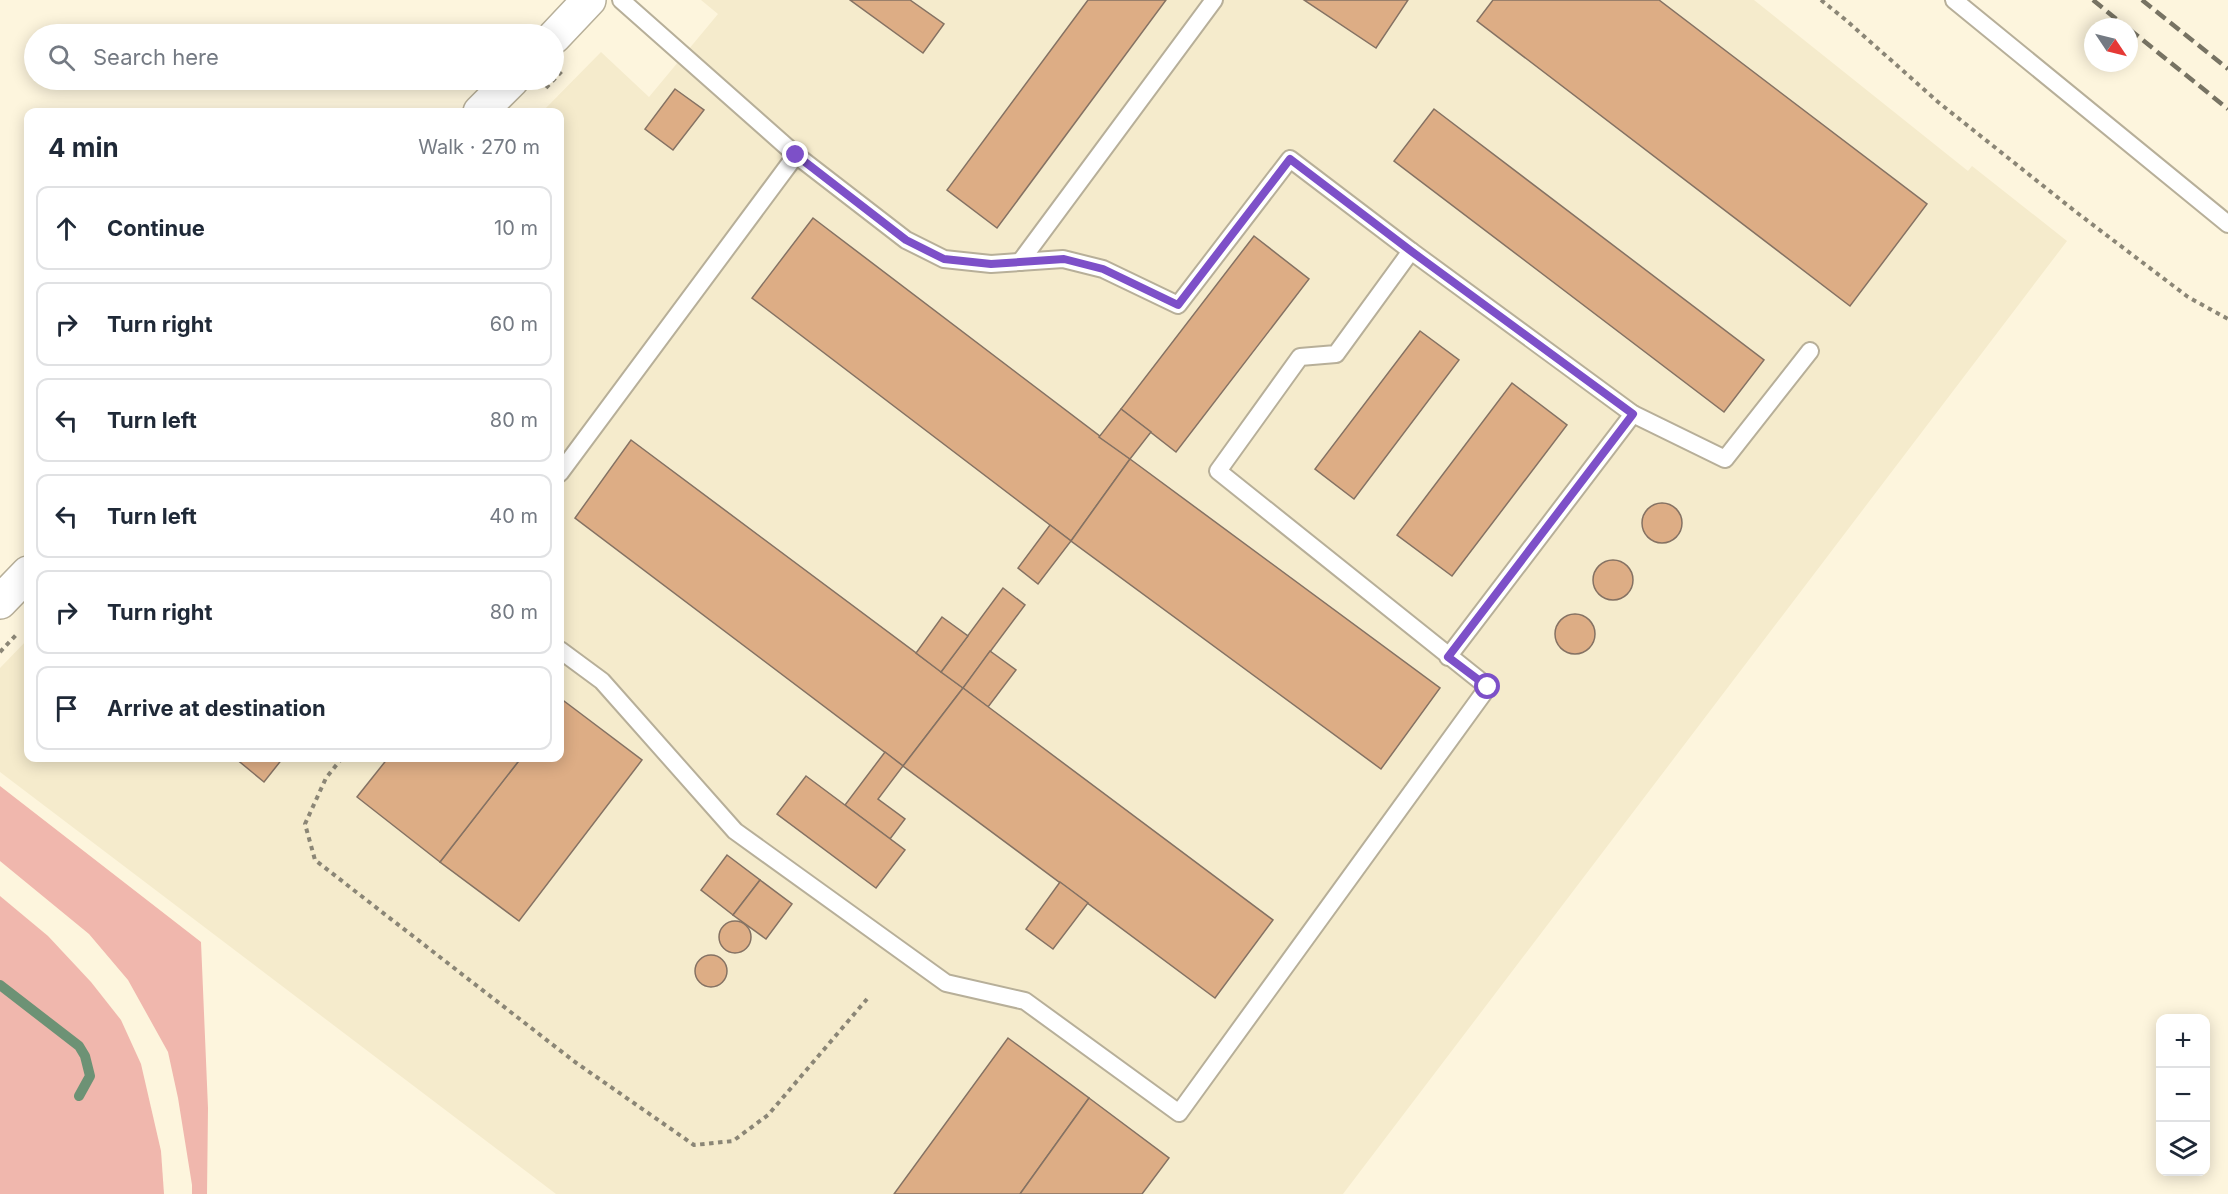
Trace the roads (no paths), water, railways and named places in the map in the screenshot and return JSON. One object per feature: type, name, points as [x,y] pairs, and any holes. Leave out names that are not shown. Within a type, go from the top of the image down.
[{"type":"street","points":[[564,26],[589,0]]},
{"type":"street","points":[[484,108],[502,90]]},
{"type":"street","points":[[0,602],[24,577]]},
{"type":"lane","points":[[621,0],[796,155],[906,240],[944,259],[991,264],[1064,259],[1103,269],[1178,305],[1290,159],[1633,414],[1725,459],[1810,351]]},
{"type":"lane","points":[[1020,262],[1214,0]]},
{"type":"lane","points":[[1954,0],[2228,224]]},
{"type":"lane","points":[[564,468],[796,155]]},
{"type":"lane","points":[[564,653],[602,681],[735,831],[946,983],[1025,1001],[1179,1113],[1372,850],[1488,687],[1218,471],[1300,357],[1336,354],[1411,251]]},
{"type":"lane","points":[[1448,657],[1633,414]]},
{"type":"waterway","points":[[0,985],[79,1046],[85,1056],[90,1076],[79,1096]]},
{"type":"railway","points":[[2093,0],[2115,18]]},
{"type":"railway","points":[[2142,0],[2228,69]]},
{"type":"railway","points":[[2138,36],[2228,109]]}]
